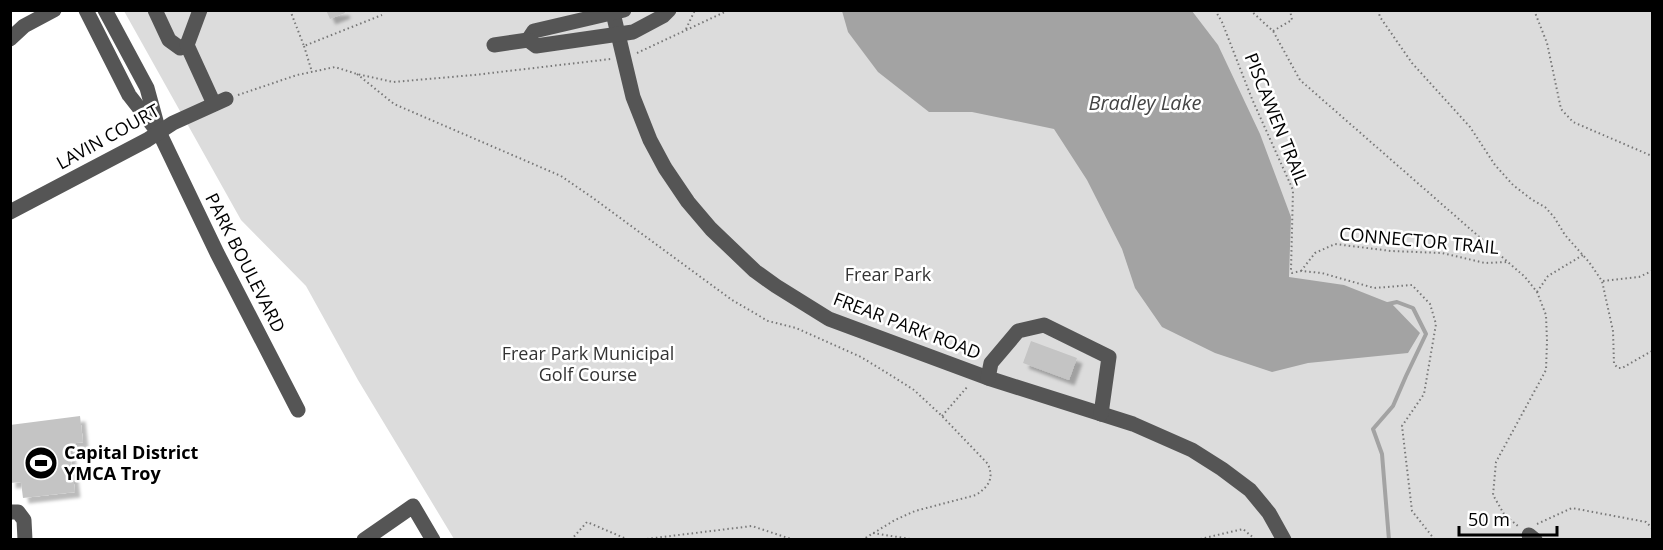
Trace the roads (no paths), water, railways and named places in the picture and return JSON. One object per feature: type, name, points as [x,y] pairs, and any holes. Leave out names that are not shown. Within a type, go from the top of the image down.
[{"type":"street","points":[[10,39],[24,26],[54,10]]},
{"type":"street","name":"PARK BOULEVARD","points":[[86,10],[129,95],[159,132]]},
{"type":"street","name":"PARK BOULEVARD","points":[[105,10],[147,88],[159,132],[217,253],[298,410]]},
{"type":"street","points":[[155,10],[169,40],[180,48],[187,45],[200,10]]},
{"type":"street","name":"FREAR PARK ROAD","points":[[494,45],[528,40],[536,46],[633,32],[663,16],[669,10]]},
{"type":"street","name":"FREAR PARK ROAD","points":[[528,40],[534,31],[618,12],[618,35],[633,97],[650,140],[665,168],[688,202],[727,245],[755,271],[829,319],[981,379],[1133,424],[1192,450],[1250,490],[1269,513],[1284,540]]},
{"type":"street","name":"LAVIN COURT","points":[[10,212],[173,123],[220,102],[187,45]]},
{"type":"street","points":[[981,379],[991,363],[1018,331],[1044,325],[1109,357],[1101,414]]},
{"type":"street","points":[[364,540],[413,506],[433,540]]},
{"type":"street","points":[[10,512],[18,512],[24,520],[25,540]]},
{"type":"water","name":"Bradley Lake","points":[[842,11],[1192,11],[1218,45],[1260,134],[1291,217],[1289,277],[1344,285],[1392,304],[1420,333],[1408,353],[1308,363],[1272,372],[1215,353],[1162,327],[1135,288],[1122,249],[1087,180],[1054,129],[972,112],[929,112],[878,72],[848,32]]},
{"type":"waterway","points":[[1388,304],[1397,302],[1413,308],[1426,334],[1393,406],[1373,429],[1382,454],[1389,540]]},
{"type":"place","name":"Capital District YMCA Troy","points":[[41,463]]},
{"type":"park label","name":"Frear Park","points":[[888,275]]},
{"type":"park label","name":"Frear Park Municipal Golf Course","points":[[588,364]]}]
